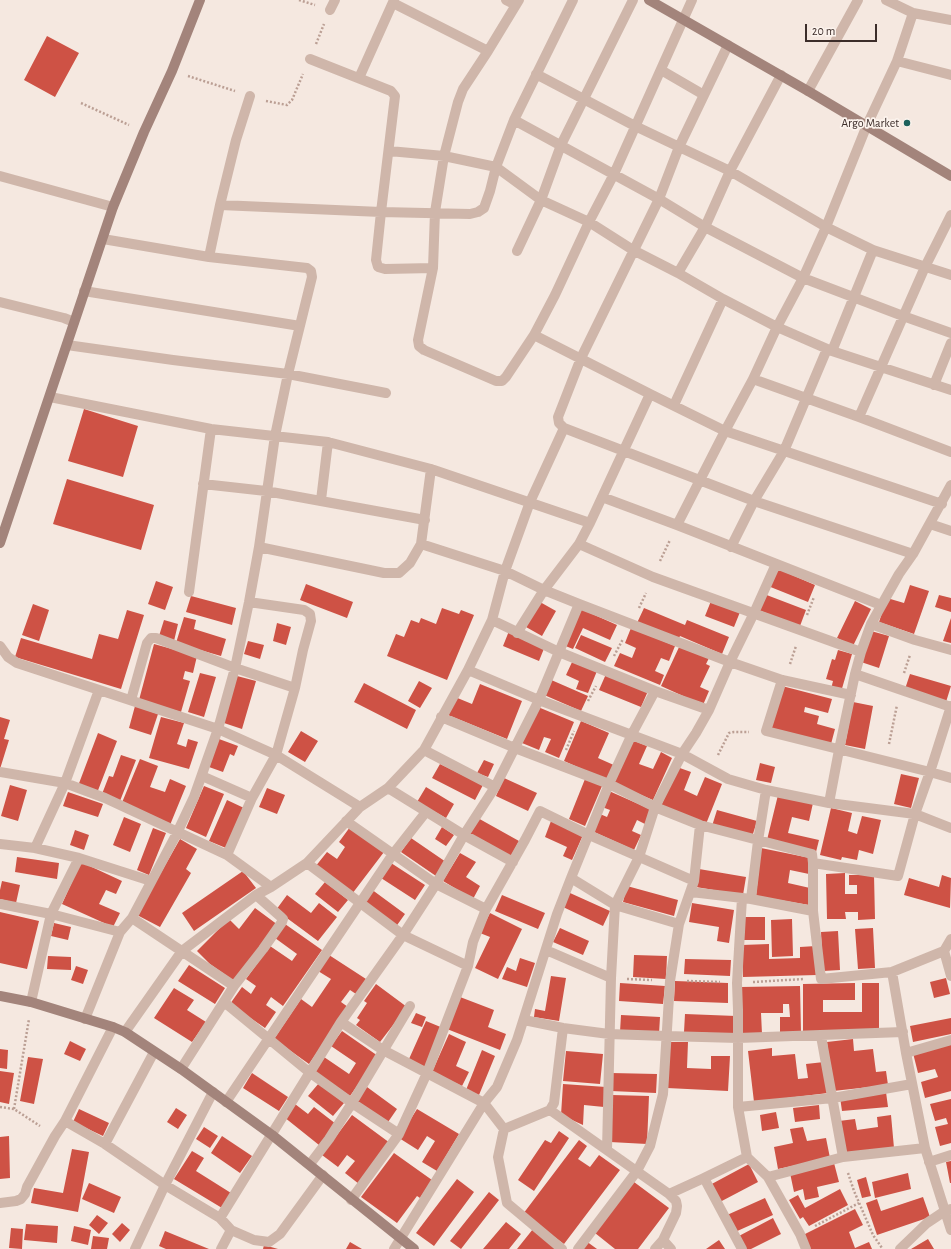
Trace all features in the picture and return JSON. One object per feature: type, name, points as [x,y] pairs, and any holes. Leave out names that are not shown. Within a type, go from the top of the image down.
[{"type":"street","points":[[0,543],[113,207],[144,132],[172,71],[200,0]]},
{"type":"street","points":[[330,10],[335,0]]},
{"type":"street","points":[[506,0],[517,3],[463,89],[444,156],[435,212],[433,268],[418,340],[419,346],[424,350],[496,381],[502,381],[506,377],[534,335],[556,295],[589,222],[614,174],[692,0]]},
{"type":"street","points":[[220,205],[380,212],[435,212],[470,214],[478,212],[484,208],[496,167],[514,120],[573,0]]},
{"type":"street","points":[[517,251],[541,200],[561,145],[633,0]]},
{"type":"street","points":[[649,0],[867,125],[951,176]]},
{"type":"street","points":[[808,91],[858,0]]},
{"type":"street","points":[[886,0],[913,12],[951,20]]},
{"type":"street","points":[[359,78],[393,2],[488,51]]},
{"type":"street","points":[[677,525],[753,380],[777,327],[803,278],[826,227],[867,125],[897,60],[913,12]]},
{"type":"street","points":[[728,45],[679,147],[658,199],[581,358],[558,417],[559,423],[564,428],[699,481],[913,554]]},
{"type":"street","points":[[310,59],[359,78],[391,92],[395,96],[380,212],[376,260],[378,267],[384,269],[433,268]]},
{"type":"street","points":[[897,60],[951,75]]},
{"type":"street","points":[[660,70],[704,95]]},
{"type":"street","points":[[536,74],[635,126],[730,171],[826,227],[873,250],[951,275]]},
{"type":"street","points":[[678,273],[705,227],[730,171],[781,75]]},
{"type":"street","points":[[209,257],[236,140],[250,96]]},
{"type":"street","points":[[514,120],[614,174],[705,227],[803,278],[903,316],[951,332]]},
{"type":"street","points":[[388,151],[444,156],[496,167],[541,200],[589,222],[633,250],[777,327],[830,350],[951,390]]},
{"type":"street","points":[[0,176],[113,207]]},
{"type":"street","points":[[859,417],[924,267],[951,216]]},
{"type":"street","points":[[85,1019],[120,932],[132,918],[177,833],[194,797],[218,729],[235,668],[249,602],[259,546],[275,436],[288,374],[312,277],[312,271],[307,268],[209,257],[103,240]]},
{"type":"street","points":[[731,547],[754,501],[784,451],[806,399],[854,297],[873,250]]},
{"type":"street","points":[[84,291],[300,326]]},
{"type":"street","points":[[674,405],[723,299]]},
{"type":"street","points":[[0,302],[64,318],[74,322]]},
{"type":"street","points":[[534,335],[725,431],[942,504]]},
{"type":"street","points":[[934,385],[951,343]]},
{"type":"street","points":[[67,345],[288,374],[386,393]]},
{"type":"street","points":[[753,380],[859,417],[951,452]]},
{"type":"street","points":[[517,633],[544,590],[579,544],[650,394]]},
{"type":"street","points":[[50,397],[211,429],[328,442],[431,469],[590,523]]},
{"type":"street","points":[[125,1032],[182,951],[256,895],[307,863],[360,807],[388,788],[424,750],[468,670],[492,620],[505,571],[530,502],[564,428]]},
{"type":"street","points":[[189,592],[211,429]]},
{"type":"street","points":[[321,500],[328,442]]},
{"type":"street","points":[[259,546],[384,574],[399,574],[410,563],[421,544],[431,469]]},
{"type":"street","points":[[203,484],[266,491],[425,520]]},
{"type":"street","points":[[829,803],[855,674],[871,624],[899,574],[913,554],[942,504],[951,485]]},
{"type":"street","points":[[602,497],[881,605]]},
{"type":"street","points":[[930,524],[951,531]]},
{"type":"street","points":[[421,544],[505,571],[544,590],[631,625],[730,662],[782,680],[851,695]]},
{"type":"street","points":[[579,544],[653,577],[861,652]]},
{"type":"street","points":[[607,1150],[609,1034],[615,905],[638,857],[655,807],[682,754],[709,710],[776,564]]},
{"type":"street","points":[[227,855],[252,798],[276,755],[312,621],[310,614],[304,610],[249,602]]},
{"type":"street","points":[[220,1218],[309,1072],[341,1022],[436,884],[464,834],[495,787],[539,700],[579,604]]},
{"type":"street","points":[[492,620],[517,633],[605,671],[709,710]]},
{"type":"street","points":[[871,624],[915,640],[951,650]]},
{"type":"street","points":[[131,700],[147,643],[151,638],[156,638],[235,668],[295,688]]},
{"type":"street","points":[[0,646],[8,657],[17,663],[218,729],[276,755],[360,807]]},
{"type":"street","points":[[468,670],[539,700],[682,754],[728,779],[766,790],[829,803],[914,814],[951,828]]},
{"type":"street","points":[[814,863],[898,876],[914,814],[930,772],[951,707],[855,674]]},
{"type":"street","points":[[782,680],[766,731],[951,778]]},
{"type":"street","points":[[36,848],[65,783],[99,690]]},
{"type":"street","points":[[394,1249],[484,1103],[497,1087],[524,1020],[571,878],[609,784],[632,734],[655,691]]},
{"type":"street","points":[[441,717],[515,748],[609,784],[655,807],[700,825],[812,854],[814,863],[814,911],[821,979],[892,972],[944,951],[951,939]]},
{"type":"street","points":[[424,750],[495,787]]},
{"type":"street","points":[[0,772],[65,783],[105,798],[177,833],[227,855],[271,887]]},
{"type":"street","points":[[202,776],[252,798]]},
{"type":"street","points":[[388,788],[426,812],[513,862]]},
{"type":"street","points":[[766,790],[758,841],[746,899],[737,982],[738,1107],[747,1157],[768,1176],[800,1234],[806,1249]]},
{"type":"street","points":[[351,1200],[399,1134],[427,1073],[468,966],[473,942],[486,909],[540,811],[589,835],[694,881]]},
{"type":"street","points":[[226,1102],[393,854],[426,812]]},
{"type":"street","points":[[346,821],[436,884],[486,909]]},
{"type":"street","points":[[578,1249],[637,1171],[650,1146],[663,1094],[670,980],[679,924],[694,881],[700,825]]},
{"type":"street","points":[[0,844],[36,848],[79,858],[151,881]]},
{"type":"street","points":[[32,1002],[51,914],[79,858]]},
{"type":"street","points":[[307,863],[402,934],[468,966]]},
{"type":"street","points":[[571,878],[615,905],[679,924]]},
{"type":"street","points":[[691,892],[746,899],[814,911]]},
{"type":"street","points":[[181,1069],[234,986],[263,949],[283,919],[256,895]]},
{"type":"street","points":[[0,904],[51,914],[120,932]]},
{"type":"street","points":[[132,918],[234,986]]},
{"type":"street","points":[[546,950],[611,978]]},
{"type":"street","points":[[944,951],[951,976]]},
{"type":"street","points":[[892,972],[902,1032],[925,1148],[948,1210],[951,1230]]},
{"type":"street","points":[[0,996],[32,1002],[125,1032],[181,1069],[272,1135],[310,1164],[351,1200],[414,1249]]},
{"type":"street","points":[[224,1002],[309,1072],[399,1134]]},
{"type":"street","points":[[310,1164],[329,1139],[352,1103],[410,1006]]},
{"type":"street","points":[[524,1020],[563,1028],[609,1034],[666,1036],[738,1038],[902,1032]]},
{"type":"street","points":[[341,1022],[383,1050],[484,1103],[504,1129],[498,1157],[507,1204],[562,1249]]},
{"type":"street","points":[[0,1203],[16,1201],[21,1199],[25,1194],[55,1136],[65,1121],[113,1027]]},
{"type":"street","points":[[504,1129],[550,1110],[554,1103],[563,1028]]},
{"type":"street","points":[[822,1036],[843,1157]]},
{"type":"street","points":[[906,1053],[951,1040]]},
{"type":"street","points":[[105,1144],[154,1052]]},
{"type":"street","points":[[738,1107],[833,1098],[912,1084]]},
{"type":"street","points":[[135,1249],[165,1185],[213,1092]]},
{"type":"street","points":[[550,1110],[637,1171],[676,1201],[676,1213],[662,1240],[655,1249]]},
{"type":"street","points":[[65,1121],[105,1144],[165,1185],[220,1218],[231,1230],[254,1240],[269,1242],[280,1234],[323,1175]]},
{"type":"street","points":[[768,1176],[843,1157],[925,1148]]},
{"type":"street","points":[[929,1162],[951,1155]]},
{"type":"street","points":[[668,1194],[747,1157]]},
{"type":"street","points":[[704,1178],[742,1249]]},
{"type":"street","points":[[900,1249],[926,1223],[948,1210]]},
{"type":"street","points":[[221,1249],[231,1230]]},
{"type":"street","points":[[662,1240],[671,1249]]},
{"type":"path","points":[[172,71],[250,96],[278,104],[288,105],[292,100],[310,59]]},
{"type":"path","points":[[81,103],[144,132]]},
{"type":"path","points":[[560,765],[581,716],[631,625],[677,525]]},
{"type":"path","points":[[711,771],[729,733],[766,731]]},
{"type":"path","points":[[737,982],[821,979]]},
{"type":"path","points":[[14,1110],[32,1002]]},
{"type":"path","points":[[0,1107],[14,1110],[55,1136]]},
{"type":"path","points":[[843,1157],[859,1203],[873,1235],[883,1249]]},
{"type":"path","points":[[800,1234],[859,1203]]},
{"type":"building","points":[[47,36],[79,53],[55,97],[24,80]]},
{"type":"building","points":[[84,409],[138,426],[123,477],[68,461]]},
{"type":"building","points":[[67,479],[154,505],[141,550],[53,524]]},
{"type":"building","points":[[776,568],[815,585],[808,602],[768,586]]},
{"type":"building","points":[[156,581],[173,587],[165,610],[148,604]]},
{"type":"building","points":[[306,584],[353,602],[347,618],[300,600]]},
{"type":"building","points":[[910,585],[929,591],[914,634],[879,622],[887,598],[904,603]]},
{"type":"building","points":[[764,594],[806,610],[800,626],[758,610]]},
{"type":"building","points":[[939,595],[951,598],[951,612],[935,607]]},
{"type":"building","points":[[191,596],[236,608],[232,625],[186,612]]},
{"type":"building","points":[[711,601],[740,612],[734,627],[705,616]]},
{"type":"building","points":[[855,601],[871,609],[853,646],[837,638]]},
{"type":"building","points":[[540,602],[556,611],[542,636],[526,627]]},
{"type":"building","points":[[33,604],[49,610],[39,641],[22,635]]},
{"type":"building","points":[[442,608],[459,614],[461,610],[474,615],[447,680],[387,656],[396,634],[404,637],[411,620],[419,623],[421,618],[436,624]]},
{"type":"building","points":[[579,608],[617,625],[610,640],[583,628],[573,649],[563,645]]},
{"type":"building","points":[[644,608],[685,625],[687,620],[729,637],[722,654],[680,636],[678,640],[637,623]]},
{"type":"building","points":[[127,610],[144,615],[121,689],[15,657],[21,638],[92,659],[99,634],[118,639]]},
{"type":"building","points":[[184,617],[196,620],[194,629],[226,639],[221,656],[176,643]]},
{"type":"building","points":[[951,618],[951,643],[943,641]]},
{"type":"building","points":[[164,620],[178,624],[174,641],[159,636]]},
{"type":"building","points":[[277,623],[291,627],[286,645],[273,641]]},
{"type":"building","points":[[631,628],[675,646],[669,661],[661,658],[655,671],[664,675],[660,685],[614,666],[620,653],[632,658],[636,648],[625,643]]},
{"type":"building","points":[[509,631],[545,646],[539,661],[503,646]]},
{"type":"building","points":[[871,631],[889,636],[879,668],[861,662]]},
{"type":"building","points":[[581,635],[612,648],[605,662],[575,648]]},
{"type":"building","points":[[248,641],[264,645],[260,659],[244,654]]},
{"type":"building","points":[[154,644],[197,656],[193,673],[185,671],[183,679],[190,681],[181,712],[139,700]]},
{"type":"building","points":[[680,645],[709,658],[706,664],[710,666],[700,687],[709,691],[703,705],[661,686]]},
{"type":"building","points":[[838,650],[852,654],[841,692],[831,689],[833,681],[826,679],[832,659],[835,660]]},
{"type":"building","points":[[573,660],[597,671],[588,693],[576,689],[579,681],[566,675]]},
{"type":"building","points":[[200,673],[216,677],[204,717],[188,712]]},
{"type":"building","points":[[606,674],[648,691],[641,707],[599,690]]},
{"type":"building","points":[[910,674],[951,686],[946,702],[905,689]]},
{"type":"building","points":[[237,676],[256,681],[242,729],[224,723]]},
{"type":"building","points":[[549,679],[588,696],[581,711],[542,694]]},
{"type":"building","points":[[419,681],[432,688],[420,708],[408,701]]},
{"type":"building","points":[[364,683],[416,710],[407,729],[354,702]]},
{"type":"building","points":[[480,684],[522,701],[507,739],[448,715],[455,697],[472,704]]},
{"type":"building","points":[[782,686],[832,699],[828,713],[805,707],[804,712],[819,716],[817,724],[835,729],[831,744],[770,728]]},
{"type":"building","points":[[853,702],[873,706],[865,749],[845,745]]},
{"type":"building","points":[[135,706],[158,714],[151,735],[129,728]]},
{"type":"building","points":[[538,707],[574,722],[559,758],[545,752],[551,739],[544,737],[539,750],[522,743]]},
{"type":"building","points":[[0,717],[10,720],[4,739],[9,740],[0,769]]},
{"type":"building","points":[[161,717],[184,723],[177,744],[186,747],[188,739],[198,742],[189,769],[149,758]]},
{"type":"building","points":[[581,721],[609,733],[598,758],[616,766],[609,781],[564,761]]},
{"type":"building","points":[[301,731],[318,741],[305,762],[288,752]]},
{"type":"building","points":[[98,733],[117,741],[97,793],[78,786]]},
{"type":"building","points":[[219,739],[238,746],[234,756],[230,754],[223,772],[209,767]]},
{"type":"building","points":[[632,740],[647,746],[639,764],[653,769],[661,752],[672,758],[653,800],[613,783]]},
{"type":"building","points":[[121,755],[136,760],[120,801],[102,794],[109,776],[113,777]]},
{"type":"building","points":[[140,759],[158,766],[150,787],[165,792],[170,779],[186,786],[170,825],[121,805]]},
{"type":"building","points":[[484,760],[494,764],[488,777],[477,773]]},
{"type":"building","points":[[760,763],[775,767],[771,783],[756,780]]},
{"type":"building","points":[[440,764],[483,785],[475,800],[432,778]]},
{"type":"building","points":[[677,767],[691,772],[684,790],[697,796],[705,777],[722,784],[706,824],[661,806]]},
{"type":"building","points":[[901,774],[919,778],[911,808],[894,804]]},
{"type":"building","points":[[504,778],[537,793],[528,811],[496,796]]},
{"type":"building","points":[[585,779],[602,786],[585,826],[569,819]]},
{"type":"building","points":[[10,785],[27,790],[18,821],[1,816]]},
{"type":"building","points":[[204,786],[224,794],[206,837],[186,828]]},
{"type":"building","points":[[426,787],[454,804],[446,818],[417,802]]},
{"type":"building","points":[[267,788],[285,795],[277,814],[259,807]]},
{"type":"building","points":[[609,791],[652,810],[645,824],[637,820],[632,831],[641,835],[634,850],[592,831],[600,814],[607,817],[610,810],[602,807]]},
{"type":"building","points":[[68,792],[103,804],[98,817],[63,806]]},
{"type":"building","points":[[778,795],[813,803],[809,821],[792,817],[788,833],[819,840],[816,852],[767,840]]},
{"type":"building","points":[[227,800],[244,808],[226,848],[209,841]]},
{"type":"building","points":[[831,808],[852,813],[848,831],[857,834],[862,816],[881,820],[873,854],[859,850],[857,860],[842,857],[841,860],[820,855]]},
{"type":"building","points":[[717,810],[757,821],[752,837],[712,826]]},
{"type":"building","points":[[124,817],[141,824],[130,852],[113,845]]},
{"type":"building","points":[[476,817],[519,841],[510,858],[466,833]]},
{"type":"building","points":[[551,821],[583,835],[572,860],[563,856],[567,847],[545,837]]},
{"type":"building","points":[[350,827],[384,852],[352,894],[315,867],[327,852],[337,859],[345,847],[339,842]]},
{"type":"building","points":[[442,827],[454,835],[446,846],[435,839]]},
{"type":"building","points":[[153,828],[166,833],[149,875],[137,870]]},
{"type":"building","points":[[75,830],[89,835],[84,850],[70,845]]},
{"type":"building","points":[[411,838],[446,862],[436,876],[401,852]]},
{"type":"building","points":[[180,839],[197,849],[186,869],[191,873],[160,927],[137,915]]},
{"type":"building","points":[[761,848],[810,858],[809,874],[790,870],[788,883],[810,888],[809,905],[756,896]]},
{"type":"building","points":[[460,853],[476,862],[466,877],[480,886],[473,899],[443,881]]},
{"type":"building","points":[[17,857],[59,863],[57,879],[15,872]]},
{"type":"building","points":[[81,862],[122,881],[116,894],[106,890],[99,904],[120,913],[113,927],[62,904]]},
{"type":"building","points":[[391,863],[425,885],[415,900],[381,878]]},
{"type":"building","points":[[699,869],[746,877],[743,895],[696,887]]},
{"type":"building","points":[[243,871],[256,888],[194,931],[182,913]]},
{"type":"building","points":[[845,873],[845,894],[857,894],[857,885],[849,885],[849,875],[874,875],[875,919],[858,920],[858,912],[845,912],[846,919],[827,919],[826,874]]},
{"type":"building","points":[[942,875],[951,878],[950,908],[904,895],[909,878],[939,887]]},
{"type":"building","points":[[2,881],[20,885],[16,903],[0,899]]},
{"type":"building","points":[[325,882],[348,900],[338,912],[315,894]]},
{"type":"building","points":[[627,886],[678,900],[674,916],[623,902]]},
{"type":"building","points":[[371,889],[405,914],[395,928],[361,903]]},
{"type":"building","points":[[570,893],[610,911],[603,926],[563,907]]},
{"type":"building","points":[[287,895],[311,913],[319,903],[337,917],[318,941],[276,910]]},
{"type":"building","points":[[502,895],[545,913],[538,929],[495,911]]},
{"type":"building","points":[[692,903],[734,910],[729,943],[717,941],[719,927],[689,922]]},
{"type":"building","points":[[255,908],[278,925],[234,981],[210,964],[197,951],[229,919],[239,929]]},
{"type":"building","points":[[0,912],[39,921],[27,969],[0,963]]},
{"type":"building","points":[[490,913],[522,929],[498,979],[475,968],[490,937],[480,933]]},
{"type":"building","points":[[743,917],[765,917],[765,940],[742,940]]},
{"type":"building","points":[[792,919],[793,956],[772,957],[771,920]]},
{"type":"building","points":[[54,923],[71,927],[68,940],[51,936]]},
{"type":"building","points":[[285,924],[322,950],[283,1006],[271,997],[266,1005],[276,1012],[265,1028],[230,1004],[242,987],[251,994],[256,986],[246,979],[270,946],[292,961],[297,954],[275,938]]},
{"type":"building","points":[[560,928],[589,941],[583,955],[553,942]]},
{"type":"building","points":[[873,928],[875,968],[858,969],[855,929]]},
{"type":"building","points":[[838,931],[840,970],[823,971],[821,932]]},
{"type":"building","points":[[769,944],[769,959],[800,958],[800,947],[816,946],[817,975],[743,977],[742,945]]},
{"type":"building","points":[[329,955],[366,979],[356,994],[350,990],[341,1002],[348,1007],[309,1064],[274,1039],[301,999],[312,1007],[331,979],[318,971]]},
{"type":"building","points":[[634,955],[667,956],[666,979],[633,977]]},
{"type":"building","points":[[48,956],[71,957],[71,970],[47,969]]},
{"type":"building","points":[[520,958],[535,963],[527,987],[502,979],[507,967],[516,971]]},
{"type":"building","points":[[685,959],[731,960],[730,976],[684,974]]},
{"type":"building","points":[[189,965],[225,988],[215,1004],[178,981]]},
{"type":"building","points":[[76,966],[88,970],[83,984],[71,980]]},
{"type":"building","points":[[551,976],[566,978],[559,1021],[534,1017],[535,1009],[545,1011]]},
{"type":"building","points":[[946,978],[950,994],[934,998],[930,982]]},
{"type":"building","points":[[675,981],[728,983],[728,1003],[674,1001]]},
{"type":"building","points":[[620,983],[665,986],[663,1004],[619,1001]]},
{"type":"building","points":[[855,983],[855,1000],[823,1000],[823,1012],[862,1012],[862,983],[879,983],[879,1031],[803,1032],[803,984]]},
{"type":"building","points":[[376,984],[407,1007],[380,1042],[356,1025],[360,1020],[357,1018],[367,1003],[364,1001]]},
{"type":"building","points":[[800,986],[801,1032],[780,1033],[780,1017],[790,1017],[789,1004],[783,1004],[783,1013],[761,1013],[762,1034],[742,1035],[741,987]]},
{"type":"building","points":[[174,988],[194,1000],[187,1010],[206,1022],[192,1042],[154,1018]]},
{"type":"building","points":[[460,997],[494,1010],[488,1027],[506,1034],[500,1050],[447,1029]]},
{"type":"building","points":[[416,1013],[426,1017],[422,1027],[411,1023]]},
{"type":"building","points":[[685,1014],[736,1016],[735,1034],[684,1032]]},
{"type":"building","points":[[621,1015],[660,1017],[659,1034],[620,1032]]},
{"type":"building","points":[[951,1018],[951,1034],[913,1042],[910,1026]]},
{"type":"building","points":[[426,1021],[443,1028],[425,1067],[409,1059]]},
{"type":"building","points":[[342,1031],[378,1056],[350,1096],[314,1071],[324,1057],[349,1074],[356,1063],[331,1046]]},
{"type":"building","points":[[449,1034],[466,1042],[456,1066],[469,1072],[462,1086],[432,1072]]},
{"type":"building","points":[[853,1039],[854,1051],[873,1049],[876,1072],[886,1071],[888,1085],[833,1091],[827,1042]]},
{"type":"building","points":[[70,1041],[86,1049],[80,1061],[64,1054]]},
{"type":"building","points":[[668,1042],[688,1042],[687,1068],[711,1069],[711,1056],[730,1056],[728,1091],[667,1088]]},
{"type":"building","points":[[951,1043],[951,1091],[925,1098],[921,1082],[938,1077],[935,1069],[918,1073],[913,1053]]},
{"type":"building","points":[[772,1048],[772,1056],[795,1054],[798,1079],[808,1078],[806,1064],[824,1062],[828,1093],[754,1102],[748,1051]]},
{"type":"building","points":[[0,1049],[8,1050],[7,1069],[0,1068]]},
{"type":"building","points":[[482,1050],[495,1056],[479,1095],[466,1090]]},
{"type":"building","points":[[566,1051],[603,1054],[600,1084],[563,1081]]},
{"type":"building","points":[[28,1057],[43,1059],[34,1104],[20,1101]]},
{"type":"building","points":[[0,1071],[14,1073],[9,1104],[0,1102]]},
{"type":"building","points":[[252,1073],[288,1097],[279,1111],[243,1088]]},
{"type":"building","points":[[611,1073],[657,1074],[656,1093],[611,1091]]},
{"type":"building","points":[[319,1083],[344,1103],[333,1116],[308,1096]]},
{"type":"building","points":[[563,1084],[606,1087],[604,1107],[584,1105],[583,1125],[561,1115]]},
{"type":"building","points":[[367,1087],[397,1109],[386,1125],[355,1102]]},
{"type":"building","points":[[886,1092],[888,1107],[842,1111],[840,1097]]},
{"type":"building","points":[[612,1095],[649,1096],[647,1144],[610,1142]]},
{"type":"building","points":[[951,1099],[951,1143],[940,1146],[935,1127],[948,1124],[946,1118],[935,1121],[930,1104]]},
{"type":"building","points":[[295,1104],[308,1114],[314,1107],[336,1124],[319,1145],[284,1117]]},
{"type":"building","points":[[819,1105],[820,1119],[795,1122],[793,1108]]},
{"type":"building","points":[[176,1108],[187,1115],[178,1129],[167,1122]]},
{"type":"building","points":[[79,1109],[109,1123],[103,1136],[73,1122]]},
{"type":"building","points":[[417,1109],[459,1134],[437,1171],[422,1162],[435,1141],[427,1136],[418,1150],[399,1138]]},
{"type":"building","points":[[776,1112],[779,1128],[762,1131],[760,1115]]},
{"type":"building","points":[[352,1115],[390,1143],[359,1184],[345,1173],[355,1161],[347,1155],[338,1167],[322,1155]]},
{"type":"building","points":[[891,1115],[894,1148],[843,1153],[839,1121],[855,1119],[857,1130],[878,1127],[877,1117]]},
{"type":"building","points":[[204,1127],[218,1136],[210,1148],[196,1139]]},
{"type":"building","points":[[803,1127],[807,1141],[826,1138],[830,1158],[778,1169],[774,1147],[793,1143],[790,1129]]},
{"type":"building","points":[[559,1131],[569,1138],[534,1191],[518,1180],[545,1140],[551,1143]]},
{"type":"building","points":[[9,1136],[10,1178],[0,1179],[0,1137]]},
{"type":"building","points":[[222,1136],[252,1156],[240,1173],[211,1153]]},
{"type":"building","points":[[579,1140],[587,1146],[578,1159],[590,1167],[599,1155],[620,1170],[564,1244],[523,1214]]},
{"type":"building","points":[[72,1149],[89,1152],[78,1212],[31,1203],[34,1188],[63,1193]]},
{"type":"building","points":[[192,1151],[204,1158],[196,1171],[231,1193],[222,1208],[174,1179]]},
{"type":"building","points":[[394,1153],[432,1180],[420,1198],[417,1196],[397,1223],[361,1197]]},
{"type":"building","points":[[951,1161],[951,1183],[950,1183],[946,1162]]},
{"type":"building","points":[[834,1163],[839,1182],[817,1187],[819,1197],[805,1200],[803,1189],[794,1192],[790,1173]]},
{"type":"building","points":[[749,1164],[758,1182],[718,1203],[708,1186]]},
{"type":"building","points":[[908,1173],[911,1189],[875,1198],[872,1182]]},
{"type":"building","points":[[866,1177],[871,1196],[862,1198],[857,1180]]},
{"type":"building","points":[[457,1179],[474,1192],[434,1246],[416,1233]]},
{"type":"building","points":[[634,1182],[669,1208],[638,1249],[615,1249],[595,1233]]},
{"type":"building","points":[[89,1183],[121,1197],[114,1213],[82,1199]]},
{"type":"building","points":[[840,1189],[848,1205],[809,1226],[803,1217],[800,1219],[789,1200],[798,1195],[805,1208]]},
{"type":"building","points":[[489,1192],[499,1200],[461,1249],[450,1241]]},
{"type":"building","points":[[923,1197],[930,1217],[877,1235],[866,1203],[877,1199],[881,1211]]},
{"type":"building","points":[[765,1198],[773,1215],[735,1232],[727,1215]]},
{"type":"building","points":[[855,1209],[863,1225],[849,1232],[855,1248],[869,1242],[872,1249],[810,1249],[803,1235]]},
{"type":"building","points":[[97,1215],[108,1223],[99,1234],[89,1225]]},
{"type":"building","points":[[773,1218],[781,1234],[751,1249],[743,1249],[737,1237]]},
{"type":"building","points":[[506,1222],[521,1234],[509,1249],[483,1249]]},
{"type":"building","points":[[122,1223],[130,1230],[120,1242],[112,1234]]},
{"type":"building","points":[[26,1224],[58,1226],[57,1243],[24,1240]]},
{"type":"building","points":[[74,1226],[91,1230],[88,1245],[71,1241]]},
{"type":"building","points":[[11,1228],[23,1229],[22,1249],[9,1248]]},
{"type":"building","points":[[533,1229],[559,1249],[517,1249]]},
{"type":"building","points":[[165,1231],[209,1249],[166,1249],[159,1246]]},
{"type":"building","points":[[93,1236],[109,1238],[107,1249],[91,1249]]},
{"type":"building","points":[[928,1239],[934,1249],[911,1249]]},
{"type":"building","points":[[719,1240],[725,1249],[706,1249]]},
{"type":"building","points":[[586,1241],[597,1249],[580,1249]]},
{"type":"building","points":[[350,1242],[362,1249],[346,1249]]},
{"type":"building","points":[[264,1245],[278,1249],[263,1249]]},
{"type":"place","name":"Argo Market","points":[[907,123]]}]
